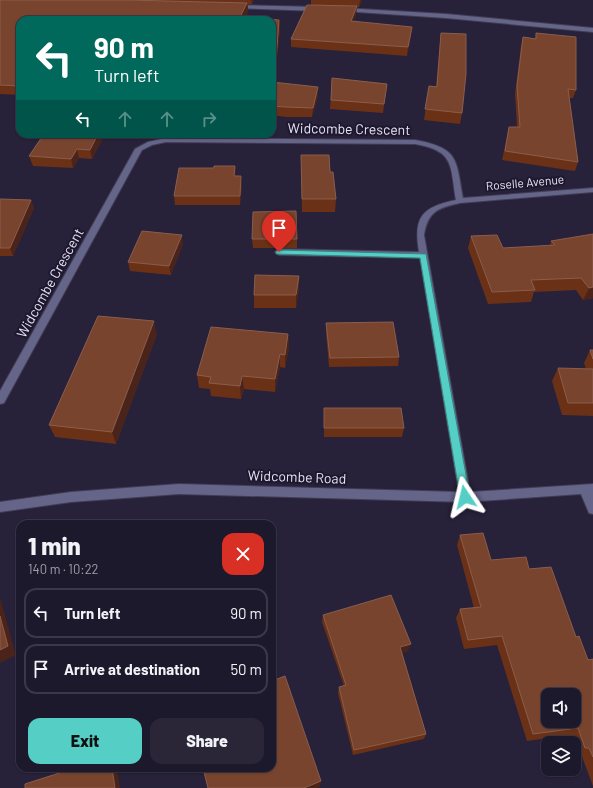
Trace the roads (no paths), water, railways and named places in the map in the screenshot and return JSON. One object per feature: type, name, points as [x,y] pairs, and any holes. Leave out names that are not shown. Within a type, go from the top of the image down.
[{"type":"street","points":[[227,6],[327,10]]},
{"type":"street","points":[[335,10],[446,16],[593,30]]},
{"type":"street","name":"Widcombe Crescent","points":[[0,400],[139,150],[150,143],[179,138]]},
{"type":"street","name":"Widcombe Crescent","points":[[232,138],[415,142],[426,144],[445,152],[450,157],[460,201]]},
{"type":"street","name":"Roselle Avenue","points":[[460,201],[593,190]]},
{"type":"street","points":[[460,201],[438,205],[426,214],[421,224],[420,235],[465,497]]},
{"type":"street","points":[[279,252],[423,255]]},
{"type":"street","name":"Widcombe Road","points":[[0,507],[71,497],[179,489],[465,497],[589,489]]},
{"type":"street","points":[[589,489],[593,509]]}]
